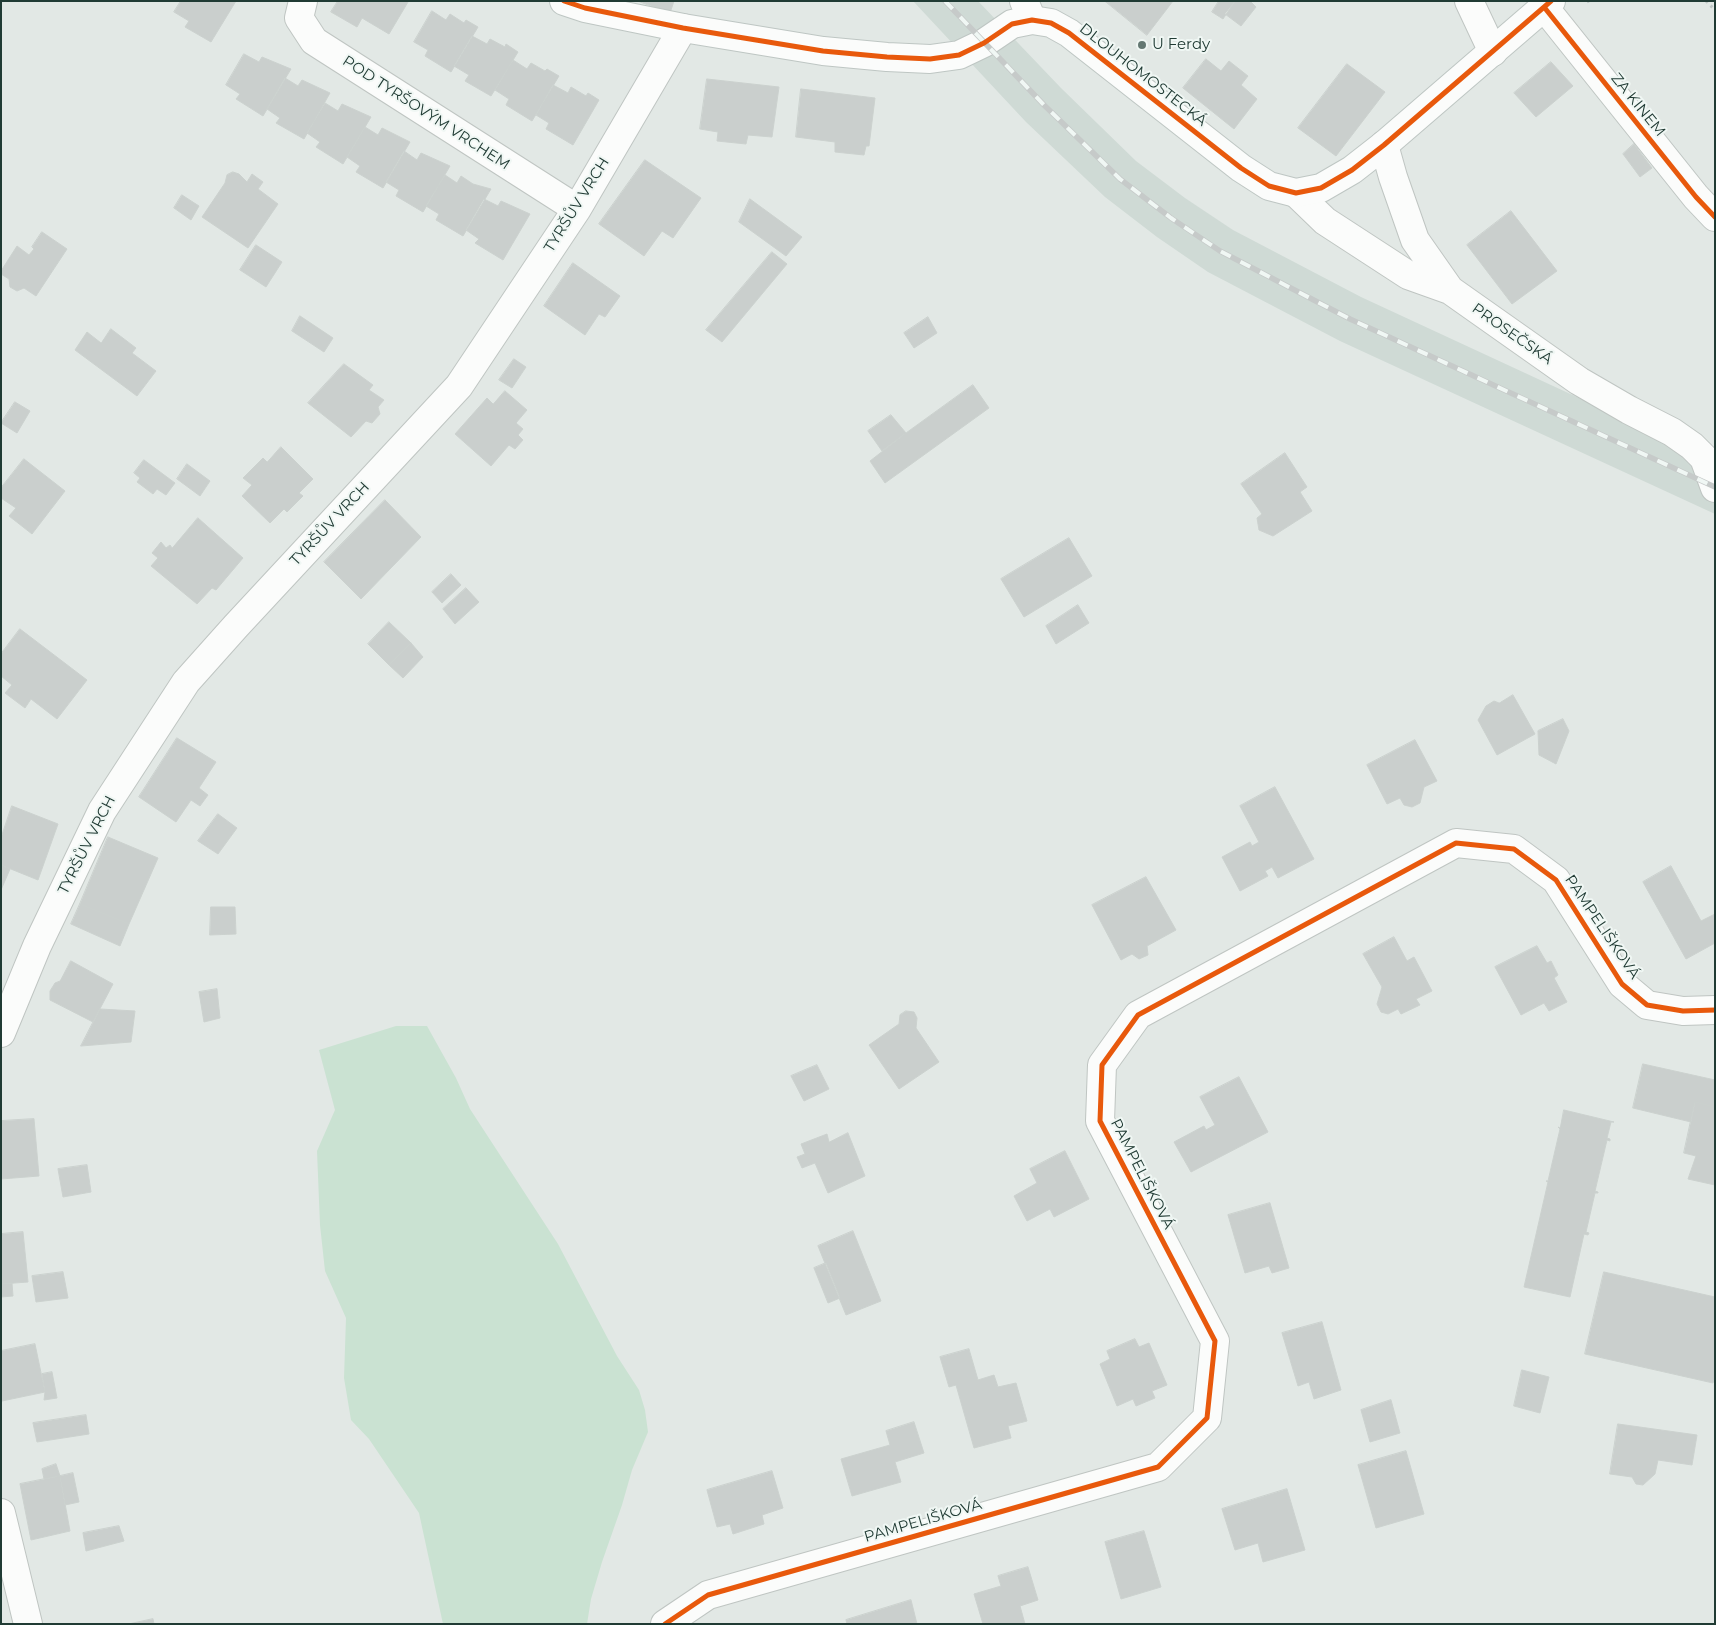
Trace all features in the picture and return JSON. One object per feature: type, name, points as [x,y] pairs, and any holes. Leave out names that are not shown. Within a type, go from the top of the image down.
[{"type":"street","name":"POD TYRŠOVÝM VRCHEM","points":[[303,1],[299,18],[314,41],[577,209]]},
{"type":"street","name":"DLOUHOMOSTECKÁ","points":[[564,1],[585,8],[683,28],[823,51],[930,59],[959,55],[984,43],[1012,24],[1028,10],[1069,33],[1241,168],[1269,186],[1296,193],[1321,188],[1352,170],[1384,145],[1548,4]]},
{"type":"street","points":[[1469,1],[1493,52]]},
{"type":"street","name":"ZA KINEM","points":[[1548,4],[1696,197],[1715,217]]},
{"type":"street","name":"TYRŠŮV VRCH","points":[[1,1033],[37,946],[102,811],[186,682],[459,386],[577,209],[683,28]]},
{"type":"street","points":[[1384,145],[1415,240],[1450,290]]},
{"type":"street","name":"PROSEČSKÁ","points":[[1296,193],[1325,221],[1408,275],[1450,290],[1579,381],[1628,410],[1672,432],[1692,446],[1704,458],[1715,488]]},
{"type":"street","name":"PAMPELIŠKOVÁ","points":[[664,1624],[708,1595],[1158,1467],[1207,1418],[1215,1341],[1100,1121],[1102,1065],[1138,1016],[1456,844],[1514,849],[1556,880],[1622,984],[1647,1005],[1683,1011],[1715,1010]]},
{"type":"street","points":[[1,1513],[28,1615],[28,1624]]},
{"type":"path","points":[[1706,1],[1715,10]]},
{"type":"shaded area","points":[[913,1],[978,1],[1061,88],[1136,161],[1185,198],[1233,230],[1361,297],[1715,461],[1715,514],[1340,341],[1208,272],[1157,237],[1105,197],[1026,122]]},
{"type":"green space","points":[[396,1026],[427,1026],[456,1078],[470,1109],[558,1244],[617,1356],[639,1390],[645,1410],[648,1432],[632,1470],[602,1562],[591,1599],[587,1624],[443,1624],[419,1513],[369,1439],[351,1420],[344,1378],[346,1318],[325,1271],[320,1225],[317,1151],[335,1110],[319,1050]]},
{"type":"building","points":[[181,1],[236,1],[211,42],[185,27],[189,21],[174,12]]},
{"type":"building","points":[[338,1],[408,2],[389,34],[362,18],[357,27],[331,12]]},
{"type":"building","points":[[638,1],[674,1],[670,13]]},
{"type":"building","points":[[1105,1],[1173,1],[1147,35]]},
{"type":"building","points":[[1219,1],[1235,1],[1223,19],[1212,12]]},
{"type":"building","points":[[1235,1],[1250,1],[1256,7],[1241,26],[1225,14]]},
{"type":"building","points":[[432,11],[446,20],[450,14],[464,23],[466,20],[478,27],[451,72],[425,56],[428,50],[414,42]]},
{"type":"building","points":[[472,36],[487,44],[490,39],[505,47],[506,44],[518,52],[491,96],[465,81],[469,75],[454,66]]},
{"type":"building","points":[[244,54],[259,62],[262,57],[291,69],[263,116],[236,99],[240,94],[226,85]]},
{"type":"building","points":[[1206,59],[1221,71],[1229,61],[1248,76],[1241,85],[1257,99],[1234,129],[1183,88]]},
{"type":"building","points":[[513,60],[527,69],[531,63],[559,76],[532,121],[506,105],[509,99],[495,90]]},
{"type":"building","points":[[1551,62],[1573,86],[1536,117],[1514,93]]},
{"type":"building","points":[[1347,64],[1385,92],[1336,156],[1298,128]]},
{"type":"building","points":[[285,78],[298,86],[302,80],[330,93],[304,139],[276,123],[280,118],[267,109]]},
{"type":"building","points":[[707,79],[779,87],[772,137],[748,135],[746,144],[717,141],[718,132],[700,129]]},
{"type":"building","points":[[553,85],[568,93],[571,87],[586,96],[588,93],[599,100],[573,145],[546,129],[549,123],[536,115]]},
{"type":"building","points":[[801,89],[875,98],[869,146],[866,146],[864,155],[835,152],[835,142],[796,137]]},
{"type":"building","points":[[325,103],[338,111],[342,104],[371,117],[343,164],[316,147],[320,142],[307,133]]},
{"type":"building","points":[[365,127],[378,135],[382,128],[410,142],[383,188],[356,172],[360,166],[347,157]]},
{"type":"building","points":[[1634,144],[1652,168],[1640,177],[1623,154]]},
{"type":"building","points":[[404,151],[417,160],[421,153],[450,166],[423,212],[396,196],[399,190],[386,182]]},
{"type":"building","points":[[645,160],[701,198],[673,238],[662,231],[644,256],[599,224]]},
{"type":"building","points":[[233,172],[239,174],[247,182],[252,174],[263,182],[258,189],[278,204],[248,248],[202,217],[225,183],[227,175]]},
{"type":"building","points":[[445,175],[457,183],[461,176],[473,184],[491,189],[463,236],[436,220],[439,214],[426,206]]},
{"type":"building","points":[[182,195],[199,206],[191,220],[174,208]]},
{"type":"building","points":[[484,199],[498,206],[501,201],[530,214],[503,260],[475,243],[479,239],[466,230]]},
{"type":"building","points":[[750,199],[802,237],[786,256],[739,222]]},
{"type":"building","points":[[1511,211],[1557,271],[1512,304],[1467,245]]},
{"type":"building","points":[[42,232],[67,249],[36,296],[24,288],[17,291],[10,287],[9,279],[1,274],[1,271],[17,246],[29,255]]},
{"type":"building","points":[[256,245],[282,262],[266,287],[240,270]]},
{"type":"building","points":[[772,252],[787,264],[722,342],[706,330]]},
{"type":"building","points":[[573,263],[620,296],[605,317],[599,314],[585,335],[544,306]]},
{"type":"building","points":[[300,316],[333,338],[324,352],[292,331]]},
{"type":"building","points":[[928,317],[937,333],[914,348],[904,333]]},
{"type":"building","points":[[111,329],[136,348],[132,353],[156,371],[137,396],[75,350],[87,332],[101,343]]},
{"type":"building","points":[[514,359],[526,367],[512,388],[499,380]]},
{"type":"building","points":[[344,364],[373,385],[369,390],[384,400],[378,407],[380,414],[372,423],[366,421],[351,437],[308,403]]},
{"type":"building","points":[[973,385],[989,408],[885,483],[870,461]]},
{"type":"building","points":[[505,391],[527,410],[516,423],[523,429],[518,435],[523,440],[515,449],[509,445],[491,466],[455,434],[487,398],[493,404]]},
{"type":"building","points":[[15,402],[30,411],[17,433],[1,423]]},
{"type":"building","points":[[891,415],[906,433],[882,451],[868,431]]},
{"type":"building","points":[[281,447],[313,479],[299,493],[303,496],[287,512],[284,509],[270,523],[242,496],[252,485],[243,478],[263,458],[267,462]]},
{"type":"building","points":[[1285,453],[1307,487],[1300,492],[1312,511],[1273,536],[1259,530],[1257,518],[1262,514],[1241,484]]},
{"type":"building","points":[[24,459],[65,491],[32,534],[9,516],[16,508],[1,498],[1,488]]},
{"type":"building","points":[[144,460],[175,483],[166,495],[157,489],[153,494],[137,482],[140,478],[134,473]]},
{"type":"building","points":[[187,464],[210,481],[200,496],[177,479]]},
{"type":"building","points":[[385,500],[421,537],[361,599],[324,562]]},
{"type":"building","points":[[198,518],[243,558],[216,590],[212,588],[197,604],[151,566],[158,558],[152,553],[161,542],[166,548],[170,545],[172,548]]},
{"type":"building","points":[[1069,538],[1092,576],[1024,617],[1001,579]]},
{"type":"building","points":[[451,574],[461,585],[442,603],[432,592]]},
{"type":"building","points":[[466,588],[479,602],[455,624],[443,609]]},
{"type":"building","points":[[1078,605],[1089,623],[1056,644],[1046,626]]},
{"type":"building","points":[[389,622],[411,643],[389,665],[368,644]]},
{"type":"building","points":[[20,629],[87,680],[57,719],[31,699],[25,708],[5,693],[12,685],[1,676],[1,654]]},
{"type":"building","points":[[411,643],[423,657],[403,678],[389,665]]},
{"type":"building","points":[[1513,695],[1535,734],[1497,755],[1478,720],[1486,706],[1494,701],[1499,703]]},
{"type":"building","points":[[1563,719],[1569,731],[1556,764],[1539,755],[1538,731]]},
{"type":"building","points":[[177,738],[216,762],[199,788],[208,795],[200,806],[191,800],[176,822],[139,797]]},
{"type":"building","points":[[1415,740],[1437,781],[1424,787],[1420,803],[1412,807],[1404,805],[1400,798],[1387,804],[1367,765]]},
{"type":"building","points":[[1275,787],[1314,859],[1278,878],[1272,867],[1265,871],[1268,876],[1240,891],[1222,857],[1250,842],[1252,846],[1259,842],[1240,806]]},
{"type":"building","points":[[12,806],[58,824],[38,880],[1,865],[1,838]]},
{"type":"building","points":[[218,814],[237,828],[218,854],[198,841]]},
{"type":"building","points":[[108,837],[158,858],[129,924],[80,904]]},
{"type":"building","points":[[1,865],[10,869],[1,890]]},
{"type":"building","points":[[1671,866],[1701,921],[1715,914],[1715,943],[1686,959],[1643,882]]},
{"type":"building","points":[[1146,877],[1176,930],[1147,946],[1148,955],[1139,959],[1132,954],[1121,960],[1092,905]]},
{"type":"building","points":[[80,904],[129,924],[120,946],[71,924]]},
{"type":"building","points":[[211,907],[235,907],[236,934],[210,935]]},
{"type":"building","points":[[1394,937],[1407,961],[1414,957],[1432,991],[1416,999],[1420,1005],[1401,1014],[1398,1009],[1388,1014],[1381,1012],[1377,1004],[1382,987],[1363,954]]},
{"type":"building","points":[[1537,946],[1547,963],[1551,961],[1558,975],[1554,978],[1567,1002],[1549,1011],[1544,1003],[1521,1015],[1495,967]]},
{"type":"building","points":[[71,961],[113,984],[93,1022],[50,1000],[50,991],[55,983],[60,981]]},
{"type":"building","points":[[217,989],[220,1018],[204,1022],[199,992]]},
{"type":"building","points":[[100,1009],[135,1011],[131,1042],[81,1046]]},
{"type":"building","points":[[906,1011],[914,1012],[917,1018],[916,1028],[939,1062],[899,1089],[869,1045],[899,1024],[900,1015]]},
{"type":"building","points":[[1643,1064],[1715,1080],[1715,1107],[1695,1102],[1691,1122],[1633,1108]]},
{"type":"building","points":[[817,1065],[829,1089],[804,1101],[791,1076]]},
{"type":"building","points":[[1239,1077],[1268,1132],[1191,1172],[1174,1142],[1204,1126],[1206,1130],[1215,1125],[1200,1097]]},
{"type":"building","points":[[1695,1102],[1715,1107],[1715,1185],[1688,1179],[1696,1156],[1684,1153]]},
{"type":"building","points":[[1564,1110],[1614,1122],[1611,1122],[1607,1138],[1610,1141],[1607,1140],[1595,1191],[1598,1193],[1595,1193],[1586,1232],[1589,1233],[1588,1235],[1584,1234],[1570,1297],[1524,1287],[1548,1182],[1546,1181],[1548,1181],[1560,1129],[1558,1127],[1560,1128]]},
{"type":"building","points":[[34,1119],[39,1176],[1,1179],[1,1121]]},
{"type":"building","points":[[848,1133],[865,1176],[828,1193],[815,1163],[802,1168],[797,1157],[805,1154],[801,1144],[827,1134],[829,1142]]},
{"type":"building","points":[[1065,1151],[1089,1199],[1054,1217],[1050,1209],[1027,1221],[1014,1196],[1037,1183],[1030,1169]]},
{"type":"building","points":[[87,1165],[91,1192],[63,1197],[58,1169]]},
{"type":"building","points":[[1270,1203],[1289,1268],[1272,1273],[1269,1266],[1245,1273],[1228,1215]]},
{"type":"building","points":[[853,1231],[881,1301],[846,1315],[818,1246]]},
{"type":"building","points":[[23,1232],[28,1282],[1,1284],[1,1234]]},
{"type":"building","points":[[826,1263],[840,1298],[828,1303],[814,1268]]},
{"type":"building","points":[[63,1272],[68,1298],[36,1302],[32,1276]]},
{"type":"building","points":[[1604,1272],[1715,1297],[1715,1376],[1713,1383],[1585,1354]]},
{"type":"building","points":[[12,1283],[13,1296],[1,1297],[1,1284]]},
{"type":"building","points":[[1322,1322],[1341,1390],[1314,1399],[1309,1382],[1298,1386],[1282,1333]]},
{"type":"building","points":[[1135,1339],[1139,1347],[1149,1343],[1167,1385],[1152,1391],[1155,1398],[1136,1406],[1133,1399],[1117,1406],[1100,1364],[1110,1359],[1107,1351]]},
{"type":"building","points":[[35,1344],[45,1392],[2,1401],[1,1351]]},
{"type":"building","points":[[969,1349],[978,1380],[994,1375],[998,1387],[1016,1383],[1027,1421],[1008,1426],[1011,1438],[974,1448],[956,1385],[949,1387],[940,1357]]},
{"type":"building","points":[[1522,1370],[1549,1377],[1540,1413],[1514,1406]]},
{"type":"building","points":[[52,1372],[57,1398],[44,1400],[45,1392],[42,1374]]},
{"type":"building","points":[[1391,1400],[1400,1433],[1370,1442],[1361,1410]]},
{"type":"building","points":[[86,1415],[89,1434],[37,1442],[33,1423]]},
{"type":"building","points":[[914,1422],[924,1453],[895,1462],[901,1482],[852,1496],[841,1459],[890,1445],[886,1431]]},
{"type":"building","points":[[1618,1424],[1697,1435],[1692,1465],[1658,1460],[1655,1474],[1643,1485],[1636,1484],[1632,1477],[1610,1474]]},
{"type":"building","points":[[1406,1451],[1424,1514],[1376,1528],[1358,1465]]},
{"type":"building","points":[[56,1464],[60,1476],[44,1479],[42,1469]]},
{"type":"building","points":[[772,1471],[783,1508],[762,1515],[764,1524],[733,1534],[730,1524],[717,1527],[707,1490]]},
{"type":"building","points":[[73,1473],[79,1502],[65,1505],[60,1476]]},
{"type":"building","points":[[60,1476],[70,1531],[31,1540],[20,1484]]},
{"type":"building","points":[[1287,1489],[1305,1550],[1263,1562],[1258,1543],[1235,1550],[1222,1509]]},
{"type":"building","points":[[119,1526],[124,1541],[86,1551],[83,1533]]},
{"type":"building","points":[[1144,1531],[1161,1587],[1121,1599],[1105,1542]]},
{"type":"building","points":[[1028,1567],[1038,1600],[1020,1606],[1025,1624],[983,1624],[974,1594],[1001,1586],[998,1576]]},
{"type":"building","points":[[911,1600],[917,1624],[847,1624],[846,1620]]},
{"type":"building","points":[[153,1619],[154,1624],[129,1624]]},
{"type":"railway","points":[[945,1],[1044,105],[1120,179],[1171,218],[1220,251],[1350,319],[1715,487]]},
{"type":"cycle path","points":[[564,1],[585,8],[683,28],[823,51],[930,59],[959,55],[984,43],[1012,24],[1032,20],[1051,23],[1069,33],[1241,168],[1269,186],[1296,193],[1321,188],[1352,170],[1384,145],[1551,1]]},
{"type":"cycle path","points":[[1544,7],[1696,197],[1715,217]]},
{"type":"cycle path","points":[[665,1624],[708,1595],[1158,1467],[1207,1418],[1215,1341],[1100,1121],[1102,1065],[1138,1015],[1456,843],[1514,849],[1556,880],[1622,984],[1647,1005],[1683,1011],[1715,1010]]},
{"type":"place","name":"U Ferdy","points":[[1142,45]]}]
